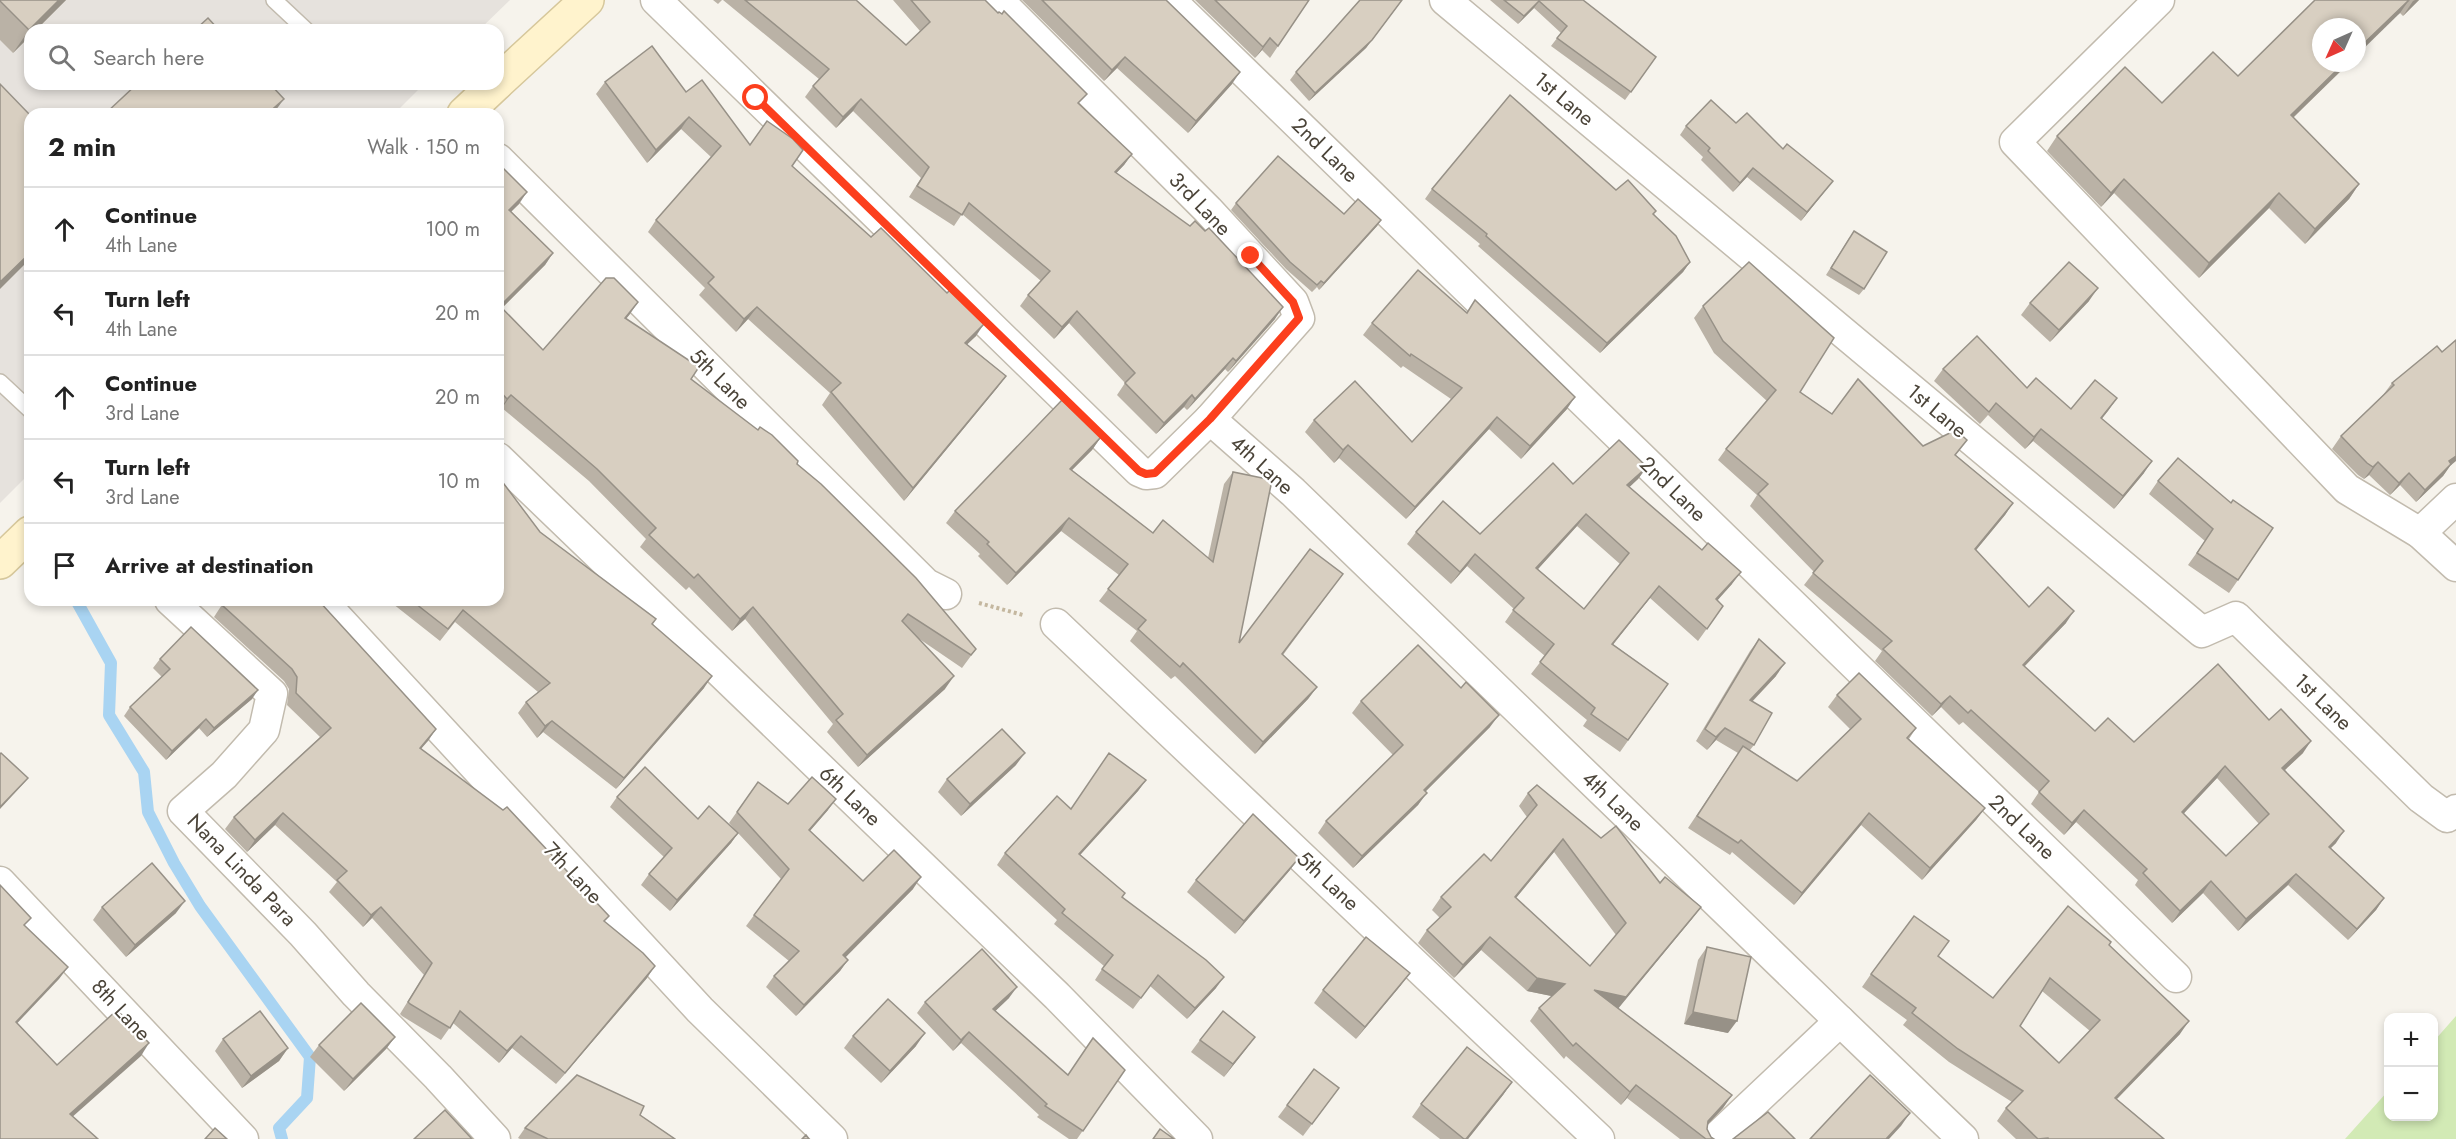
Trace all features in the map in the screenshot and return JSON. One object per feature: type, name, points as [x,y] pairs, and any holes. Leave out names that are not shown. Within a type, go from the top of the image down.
[{"type":"street","points":[[504,77],[587,0]]},
{"type":"street","points":[[657,0],[1139,471],[1146,474],[1155,473],[1210,419]]},
{"type":"street","name":"3rd Lane","points":[[998,0],[1208,210],[1293,302],[1299,318],[1210,419]]},
{"type":"street","name":"2nd Lane","points":[[1170,0],[2176,977]]},
{"type":"street","name":"1st Lane","points":[[1445,0],[2202,632],[2236,617],[2421,798],[2447,817],[2456,810]]},
{"type":"street","points":[[2158,0],[2016,142],[2347,489],[2420,533],[2456,566]]},
{"type":"street","points":[[470,108],[490,90]]},
{"type":"street","name":"5th Lane","points":[[504,165],[926,584],[946,594]]},
{"type":"street","name":"4th Lane","points":[[1210,419],[1293,492],[1963,1139]]},
{"type":"street","name":"6th Lane","points":[[504,464],[1057,996],[1197,1139]]},
{"type":"street","points":[[2420,533],[2456,499]]},
{"type":"street","points":[[0,562],[24,539]]},
{"type":"street","name":"Nana Linda Para","points":[[177,606],[272,694],[264,730],[224,775],[183,812],[303,934],[356,994],[495,1139]]},
{"type":"street","name":"7th Lane","points":[[327,606],[700,1010],[832,1139]]},
{"type":"street","name":"5th Lane","points":[[1056,624],[1599,1139]]},
{"type":"street","name":"8th Lane","points":[[0,882],[243,1139]]},
{"type":"street","points":[[1715,1139],[1840,1021]]},
{"type":"lane","points":[[274,0],[300,24]]},
{"type":"lane","points":[[0,382],[24,404]]},
{"type":"path","points":[[946,594],[1056,624]]},
{"type":"shaded area","points":[[0,0],[510,0],[485,24],[24,24],[24,90],[418,90],[400,108],[24,108],[24,479],[0,503]]},
{"type":"green space","points":[[2456,1016],[2456,1139],[2345,1139],[2384,1095],[2384,1121],[2438,1121],[2438,1036]]},
{"type":"building","points":[[59,0],[35,24],[24,25],[0,1]]},
{"type":"building","points":[[745,0],[856,0],[906,45],[930,22],[911,0],[985,0],[998,13],[1002,14],[1004,11],[1087,94],[1078,103],[1132,154],[1115,172],[1190,226],[1195,221],[1205,231],[1209,228],[1283,307],[1236,361],[1233,358],[1195,399],[1192,395],[1164,423],[1125,383],[1135,373],[1077,311],[1062,327],[1028,295],[1050,271],[969,203],[962,215],[917,186],[929,167],[861,99],[843,117],[813,86],[829,69]]},
{"type":"building","points":[[1042,0],[1166,0],[1240,72],[1196,121],[1125,57],[1112,70]]},
{"type":"building","points":[[1215,0],[1309,0],[1278,46],[1270,38],[1263,47]]},
{"type":"building","points":[[1360,0],[1402,0],[1372,40],[1315,93],[1296,72]]},
{"type":"building","points":[[1504,0],[1583,0],[1656,57],[1631,92],[1557,38],[1567,26],[1539,1],[1524,16]]},
{"type":"building","points":[[2315,0],[2409,0],[2366,41],[2366,18],[2312,18],[2312,72],[2335,72],[2291,115],[2359,184],[2315,229],[2279,193],[2209,263],[2124,179],[2111,193],[2057,136],[2125,67],[2162,103],[2213,52],[2238,76]]},
{"type":"building","points":[[208,18],[214,24],[202,24]]},
{"type":"building","points":[[652,46],[686,92],[702,80],[750,145],[767,121],[793,139],[803,150],[792,166],[871,237],[881,228],[947,293],[950,290],[984,324],[965,343],[1006,376],[913,488],[831,392],[841,383],[757,307],[744,319],[708,283],[714,277],[656,220],[721,146],[689,117],[656,150],[605,82]]},
{"type":"building","points":[[0,84],[24,109],[24,259],[0,282]]},
{"type":"building","points":[[131,90],[276,90],[284,99],[274,108],[111,108]]},
{"type":"building","points":[[1510,95],[1616,190],[1628,180],[1656,211],[1653,214],[1676,236],[1690,262],[1607,343],[1486,236],[1487,234],[1432,189]]},
{"type":"building","points":[[1711,100],[1736,123],[1747,113],[1783,149],[1787,144],[1833,181],[1807,212],[1753,168],[1740,183],[1708,151],[1710,148],[1686,126]]},
{"type":"building","points":[[1278,156],[1344,214],[1358,199],[1381,220],[1324,283],[1321,281],[1317,285],[1290,262],[1236,203]]},
{"type":"building","points":[[504,169],[527,192],[509,210],[553,253],[504,302]]},
{"type":"building","points":[[1854,231],[1887,252],[1864,289],[1831,268]]},
{"type":"building","points":[[1749,262],[1834,338],[1800,392],[1832,414],[1858,379],[1923,446],[1956,430],[1967,440],[1955,455],[2013,503],[1975,549],[2029,607],[2048,587],[2074,611],[2023,665],[2095,731],[2108,718],[2134,742],[2218,664],[2269,720],[2281,709],[2311,741],[2282,768],[2344,831],[2329,847],[2384,898],[2357,929],[2296,874],[2246,919],[2211,881],[2180,911],[2143,873],[2147,869],[2084,810],[2072,823],[2039,792],[2049,781],[1971,710],[1968,713],[1950,696],[1941,704],[1883,649],[1892,641],[1813,573],[1823,561],[1758,494],[1768,484],[1726,449],[1776,390],[1723,341],[1703,306]],"holes":[[[2225,766],[2269,814],[2226,856],[2182,812]]]},
{"type":"building","points":[[2069,262],[2098,288],[2059,330],[2030,303]]},
{"type":"building","points":[[1418,270],[1467,313],[1475,300],[1575,397],[1530,446],[1497,417],[1415,507],[1348,445],[1343,450],[1314,420],[1355,381],[1412,442],[1462,388],[1411,354],[1410,356],[1372,323]]},
{"type":"building","points":[[606,278],[614,278],[638,302],[625,318],[699,367],[691,379],[758,430],[760,427],[772,435],[798,461],[797,464],[821,484],[916,578],[976,649],[971,655],[908,614],[902,621],[954,676],[867,755],[836,720],[843,714],[753,607],[740,619],[698,574],[694,578],[649,535],[656,528],[597,469],[511,395],[507,399],[504,396],[504,310],[543,350]]},
{"type":"building","points":[[1977,336],[2027,388],[2036,378],[2071,409],[2095,380],[2117,398],[2101,418],[2152,461],[2123,496],[2041,429],[2034,437],[1996,403],[1989,412],[1943,369]]},
{"type":"building","points":[[2456,340],[2456,456],[2449,461],[2451,464],[2425,490],[2409,473],[2399,483],[2378,462],[2373,467],[2367,463],[2341,436],[2394,385],[2392,383],[2437,346],[2442,352]]},
{"type":"building","points":[[1062,400],[1101,437],[1070,469],[1153,533],[1163,520],[1213,562],[1233,472],[1272,480],[1239,643],[1310,549],[1343,574],[1282,654],[1317,687],[1263,742],[1183,663],[1180,667],[1138,629],[1146,620],[1108,589],[1128,564],[1069,518],[1016,573],[987,544],[989,542],[955,511]]},
{"type":"building","points":[[1619,440],[1647,467],[1627,485],[1702,550],[1708,543],[1741,572],[1716,599],[1723,606],[1707,629],[1659,586],[1612,644],[1668,684],[1628,740],[1591,714],[1595,708],[1540,662],[1554,644],[1513,610],[1524,598],[1475,554],[1460,572],[1416,532],[1443,501],[1480,534],[1553,463],[1573,484]],"holes":[[[1586,514],[1629,553],[1584,609],[1536,568]]]},
{"type":"building","points":[[2178,458],[2231,503],[2233,500],[2273,528],[2238,580],[2197,553],[2213,529],[2158,481]]},
{"type":"building","points":[[504,484],[540,532],[656,619],[652,624],[712,676],[624,778],[552,721],[545,726],[526,702],[550,683],[463,610],[448,629],[419,606],[504,606]]},
{"type":"building","points":[[223,606],[323,606],[436,729],[420,748],[503,810],[507,807],[609,916],[604,921],[643,953],[655,966],[565,1073],[521,1036],[507,1051],[460,1011],[450,1028],[410,1004],[408,1002],[432,963],[381,907],[371,915],[337,880],[347,871],[283,813],[255,840],[234,817],[331,728],[296,693],[297,677],[292,669]]},
{"type":"building","points":[[191,627],[258,690],[214,728],[206,719],[172,751],[130,707],[170,669],[160,659]]},
{"type":"building","points":[[1759,639],[1785,663],[1750,700],[1772,713],[1754,745],[1725,728],[1716,737],[1705,729]]},
{"type":"building","points":[[1418,645],[1461,688],[1466,682],[1499,715],[1424,790],[1427,793],[1362,856],[1326,821],[1403,745],[1361,701]]},
{"type":"building","points":[[1859,673],[1916,728],[1907,738],[1985,808],[1930,868],[1869,813],[1802,893],[1741,840],[1738,843],[1697,816],[1743,746],[1797,781],[1861,719],[1837,695]]},
{"type":"building","points":[[1002,729],[1025,753],[970,804],[947,779]]},
{"type":"building","points":[[1109,753],[1146,780],[1079,854],[1125,893],[1122,897],[1206,960],[1224,977],[1195,1008],[1158,975],[1141,998],[1102,969],[1113,955],[1062,913],[1065,909],[1005,853],[1057,796],[1071,809]]},
{"type":"building","points":[[0,754],[28,778],[0,807]]},
{"type":"building","points":[[645,767],[698,819],[709,806],[738,833],[677,900],[649,874],[672,848],[617,797]]},
{"type":"building","points":[[812,777],[836,799],[809,830],[863,881],[894,850],[921,877],[843,955],[848,960],[804,1005],[774,976],[799,951],[754,915],[789,869],[737,812],[758,782],[788,804]]},
{"type":"building","points":[[1537,785],[1601,838],[1616,826],[1660,883],[1665,877],[1701,907],[1626,997],[1594,990],[1732,1095],[1708,1121],[1707,1129],[1714,1139],[1706,1139],[1636,1085],[1630,1092],[1576,1043],[1573,1046],[1539,1008],[1565,984],[1537,978],[1490,937],[1463,965],[1427,930],[1451,907],[1441,897],[1484,854],[1491,861],[1537,805],[1528,793]],"holes":[[[1563,839],[1626,923],[1590,966],[1515,897]]]},
{"type":"building","points":[[1253,814],[1299,858],[1244,921],[1196,880]]},
{"type":"building","points":[[152,863],[185,901],[135,945],[102,907]]},
{"type":"building","points":[[0,885],[31,918],[24,925],[68,967],[16,1022],[57,1065],[117,1010],[149,1043],[70,1114],[98,1139],[0,1139]]},
{"type":"building","points":[[2068,906],[2111,942],[2109,945],[2189,1021],[2115,1098],[2164,1139],[2038,1139],[2006,1108],[2023,1091],[1958,1049],[1912,1013],[1916,1008],[1871,974],[1914,916],[1949,941],[1938,956],[1993,998]],"holes":[[[2050,978],[2100,1020],[2059,1063],[2020,1026]]]},
{"type":"building","points":[[1366,937],[1410,973],[1365,1027],[1323,990]]},
{"type":"building","points":[[1707,947],[1751,957],[1737,1021],[1693,1012]]},
{"type":"building","points":[[982,949],[1017,987],[993,1009],[1068,1075],[1093,1038],[1125,1070],[1083,1131],[1045,1106],[1047,1104],[969,1032],[961,1040],[925,1002]]},
{"type":"building","points":[[888,999],[925,1033],[890,1071],[853,1036]]},
{"type":"building","points":[[361,1003],[395,1037],[353,1079],[319,1045]]},
{"type":"building","points":[[260,1011],[288,1048],[251,1076],[223,1039]]},
{"type":"building","points":[[1223,1011],[1255,1037],[1233,1064],[1200,1040]]},
{"type":"building","points":[[1467,1047],[1512,1082],[1464,1139],[1421,1104]]},
{"type":"building","points":[[1314,1069],[1339,1088],[1312,1124],[1287,1105]]},
{"type":"building","points":[[577,1075],[644,1106],[640,1115],[675,1139],[548,1139],[525,1128]]},
{"type":"building","points":[[1870,1075],[1910,1113],[1886,1139],[1810,1139]]},
{"type":"building","points":[[445,1110],[472,1139],[414,1139]]},
{"type":"building","points":[[1768,1112],[1795,1139],[1733,1139]]},
{"type":"building","points":[[215,1128],[227,1139],[205,1139]]},
{"type":"building","points":[[1160,1129],[1174,1139],[1153,1139]]},
{"type":"waterway","points":[[79,606],[111,663],[109,715],[144,772],[148,812],[174,863],[200,906],[310,1057],[307,1098],[279,1128],[282,1139]]},
{"type":"route","points":[[756,98],[1139,471],[1146,474],[1155,473],[1210,419],[1299,318],[1293,302],[1251,256]]}]
